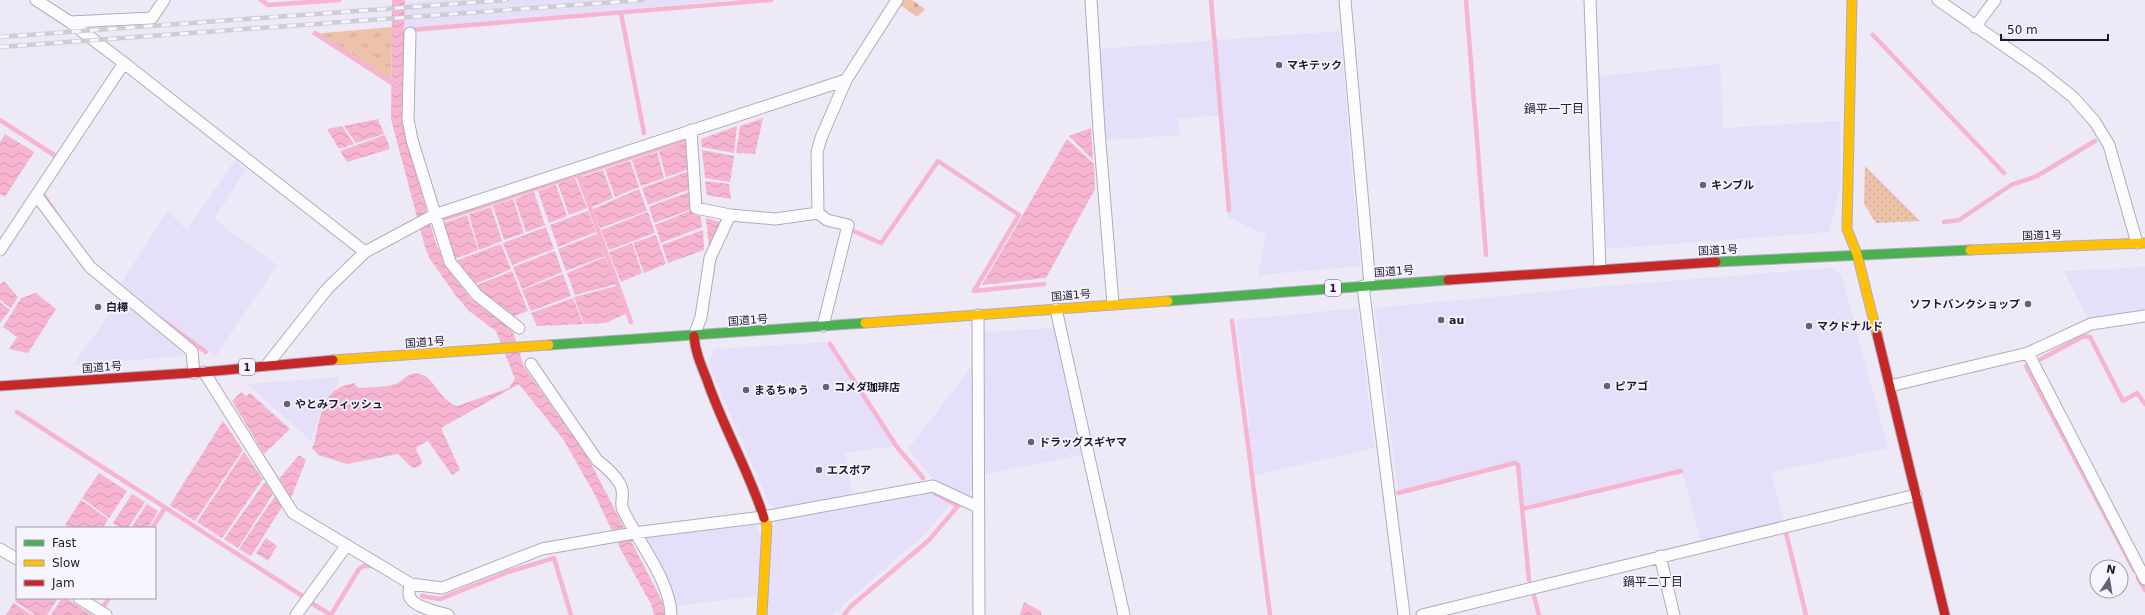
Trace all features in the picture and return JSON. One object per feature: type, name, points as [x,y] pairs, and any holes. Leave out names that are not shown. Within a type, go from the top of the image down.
[{"type":"main road","points":[[1852,0],[1847,229],[1857,254],[1945,615]]},
{"type":"main road","name":"国道1号","points":[[0,386],[199,372],[267,365],[694,336],[1367,285],[1600,269],[1857,254],[2141,243]]},
{"type":"main road","points":[[694,336],[695,347],[715,404],[756,493],[767,526],[762,615]]},
{"type":"street","points":[[36,0],[70,22],[124,63],[365,252]]},
{"type":"street","points":[[70,22],[152,18],[164,0]]},
{"type":"street","points":[[818,213],[817,152],[821,138],[846,80],[897,0]]},
{"type":"street","points":[[1091,0],[1099,130],[1113,304]]},
{"type":"street","points":[[1345,0],[1367,285],[1404,615]]},
{"type":"street","points":[[1590,0],[1600,269]]},
{"type":"street","points":[[1938,0],[2050,79],[2073,97],[2095,122],[2108,145],[2141,243]]},
{"type":"street","points":[[1975,27],[1995,0]]},
{"type":"street","points":[[410,33],[408,119],[412,140],[434,215],[450,262],[477,295],[519,328]]},
{"type":"street","points":[[0,250],[124,63]]},
{"type":"street","points":[[267,365],[327,289],[365,252],[434,215],[846,80]]},
{"type":"street","points":[[691,130],[696,208],[730,215],[775,219],[818,213],[827,220],[848,225],[823,326]]},
{"type":"street","points":[[37,196],[90,268],[192,351],[199,372],[292,513],[411,584],[442,588],[542,549],[634,533],[763,517],[933,486],[978,507]]},
{"type":"street","points":[[694,336],[701,318],[710,258],[730,215]]},
{"type":"street","points":[[1056,309],[1124,615]]},
{"type":"street","points":[[978,315],[979,615]]},
{"type":"street","points":[[1890,386],[2028,353],[2091,324],[2145,316]]},
{"type":"street","points":[[2028,353],[2145,579]]},
{"type":"street","points":[[531,364],[597,460],[608,468],[621,485],[624,496],[622,508],[634,533],[662,581],[668,598],[671,615]]},
{"type":"street","points":[[1422,615],[1916,495]]},
{"type":"street","points":[[296,615],[347,545]]},
{"type":"street","points":[[0,549],[16,558]]},
{"type":"street","points":[[1660,556],[1674,615]]},
{"type":"street","points":[[411,584],[408,594],[412,601],[425,608],[448,615]]},
{"type":"street","points":[[81,599],[106,615]]},
{"type":"shaded area","points":[[439,0],[732,0],[405,29],[405,3]]},
{"type":"shaded area","points":[[1340,31],[1360,266],[1258,275],[1266,235],[1228,217],[1219,115],[1178,119],[1180,135],[1106,140],[1099,49]]},
{"type":"shaded area","points":[[1720,64],[1723,128],[1840,121],[1841,183],[1829,232],[1606,249],[1598,76]]},
{"type":"shaded area","points":[[235,160],[246,170],[214,219],[277,265],[216,356],[119,286],[168,211],[187,230]]},
{"type":"shaded area","points":[[2145,267],[2145,310],[2088,319],[2064,271]]},
{"type":"shaded area","points":[[1831,268],[1841,274],[1888,448],[1771,472],[1784,521],[1701,541],[1682,470],[1523,506],[1519,464],[1516,461],[1398,491],[1375,308],[1607,286]]},
{"type":"shaded area","points":[[120,299],[184,349],[184,356],[73,365]]},
{"type":"shaded area","points":[[1358,308],[1374,448],[1253,476],[1248,427],[1250,424],[1236,320]]},
{"type":"shaded area","points":[[1055,328],[1083,455],[985,474],[984,332]]},
{"type":"shaded area","points":[[826,342],[894,446],[845,453],[853,495],[780,510],[775,509],[768,501],[711,370],[710,361],[714,349]]},
{"type":"shaded area","points":[[973,365],[974,475],[970,498],[936,482],[908,449]]},
{"type":"shaded area","points":[[339,377],[339,384],[322,407],[311,441],[248,384]]},
{"type":"shaded area","points":[[930,491],[951,504],[923,536],[845,603],[839,611],[836,611],[833,615],[766,615],[773,529],[778,520]]},
{"type":"shaded area","points":[[754,525],[761,536],[757,596],[675,606],[672,591],[639,537]]},
{"type":"green space","points":[[902,0],[912,0],[925,9],[917,17],[899,4]]},
{"type":"green space","points":[[392,27],[391,85],[312,34]]},
{"type":"green space","points":[[1865,166],[1920,221],[1876,223],[1864,204]]},
{"type":"water","points":[[392,0],[405,0],[402,122],[436,244],[447,267],[471,299],[512,329],[524,367],[587,456],[662,601],[665,615],[654,615],[651,604],[621,550],[595,495],[563,439],[519,384],[441,428],[460,470],[452,475],[428,441],[417,447],[416,450],[422,461],[421,465],[415,468],[410,466],[398,454],[347,464],[318,455],[312,448],[321,413],[327,399],[337,389],[345,385],[354,383],[358,388],[389,386],[398,383],[410,374],[416,373],[425,376],[430,380],[446,399],[457,406],[509,388],[515,379],[496,331],[469,311],[456,296],[430,259],[425,247],[391,119]]},
{"type":"water","points":[[763,118],[755,154],[736,153],[740,126]]},
{"type":"water","points":[[378,119],[384,134],[356,143],[344,126]]},
{"type":"water","points":[[342,126],[354,144],[339,149],[327,129]]},
{"type":"water","points":[[737,126],[734,153],[702,147],[701,139]]},
{"type":"water","points":[[1091,128],[1093,160],[1069,136]]},
{"type":"water","points":[[5,134],[34,152],[5,197],[0,194],[0,142]]},
{"type":"water","points":[[385,135],[390,149],[347,162],[340,151]]},
{"type":"water","points":[[1067,139],[1094,164],[1095,189],[1046,278],[982,285]]},
{"type":"water","points":[[686,142],[689,169],[666,177],[659,151]]},
{"type":"water","points":[[702,150],[734,156],[730,182],[705,178]]},
{"type":"water","points":[[657,152],[664,178],[641,186],[632,160]]},
{"type":"water","points":[[630,161],[639,187],[615,197],[605,169]]},
{"type":"water","points":[[603,170],[613,198],[592,207],[581,177]]},
{"type":"water","points":[[689,171],[690,189],[648,205],[642,188]]},
{"type":"water","points":[[575,178],[587,208],[569,215],[558,184]]},
{"type":"water","points":[[705,181],[729,184],[731,199],[707,195]]},
{"type":"water","points":[[556,185],[567,216],[549,223],[538,191]]},
{"type":"water","points":[[639,189],[647,211],[600,228],[593,209]]},
{"type":"water","points":[[691,191],[692,209],[654,223],[649,207]]},
{"type":"water","points":[[534,192],[545,225],[526,232],[515,199]]},
{"type":"water","points":[[513,199],[524,233],[504,240],[493,206]]},
{"type":"water","points":[[491,207],[502,241],[479,250],[469,214]]},
{"type":"water","points":[[692,210],[693,214],[701,217],[702,227],[661,243],[655,225]]},
{"type":"water","points":[[588,211],[596,232],[558,247],[550,225]]},
{"type":"water","points":[[648,212],[655,233],[609,250],[601,230]]},
{"type":"water","points":[[467,215],[478,250],[454,259],[444,223]]},
{"type":"water","points":[[706,218],[721,222],[713,236],[709,248]]},
{"type":"water","points":[[546,227],[554,249],[512,265],[503,243]]},
{"type":"water","points":[[703,230],[704,250],[668,263],[662,245]]},
{"type":"water","points":[[597,234],[605,256],[566,271],[558,249]]},
{"type":"water","points":[[656,235],[666,264],[644,273],[633,243]]},
{"type":"water","points":[[632,243],[642,273],[621,282],[609,252]]},
{"type":"water","points":[[501,244],[511,269],[473,285],[455,261]]},
{"type":"water","points":[[555,251],[562,272],[522,289],[513,267]]},
{"type":"water","points":[[605,257],[616,284],[575,295],[567,273]]},
{"type":"water","points":[[512,271],[528,311],[514,316],[475,286]]},
{"type":"water","points":[[563,274],[571,296],[531,311],[522,290]]},
{"type":"water","points":[[4,281],[18,297],[11,308],[0,300],[0,285]]},
{"type":"water","points":[[616,286],[627,313],[606,323],[584,324],[574,297]]},
{"type":"water","points":[[36,293],[56,309],[28,353],[9,349],[17,337],[3,327],[21,298]]},
{"type":"water","points":[[573,298],[583,324],[537,326],[531,313]]},
{"type":"water","points":[[0,302],[10,310],[0,323]]},
{"type":"water","points":[[241,392],[246,396],[250,393],[290,429],[264,454],[232,401]]},
{"type":"water","points":[[223,421],[243,450],[195,521],[170,505]]},
{"type":"water","points":[[244,452],[263,479],[222,538],[197,522]]},
{"type":"water","points":[[299,455],[306,460],[291,498],[279,479]]},
{"type":"water","points":[[99,473],[127,491],[109,518],[82,498]]},
{"type":"water","points":[[265,482],[273,494],[238,548],[224,539]]},
{"type":"water","points":[[132,494],[145,502],[129,527],[119,527],[113,523]]},
{"type":"water","points":[[275,496],[282,507],[251,556],[239,549]]},
{"type":"water","points":[[81,500],[108,519],[104,527],[68,527],[65,525]]},
{"type":"water","points":[[147,504],[158,511],[149,527],[132,527]]},
{"type":"water","points":[[266,538],[277,546],[268,561],[256,553]]},
{"type":"water","points":[[16,599],[57,599],[47,615],[35,615],[15,601]]},
{"type":"water","points":[[61,599],[68,599],[92,615],[51,615]]},
{"type":"water","points":[[1024,602],[1042,612],[1041,615],[1020,615]]},
{"type":"water","points":[[14,603],[32,615],[6,615]]},
{"type":"waterway","points":[[261,0],[268,5],[339,0]]},
{"type":"waterway","points":[[410,30],[771,0]]},
{"type":"waterway","points":[[1211,0],[1229,210]]},
{"type":"waterway","points":[[1466,0],[1486,255]]},
{"type":"waterway","points":[[621,13],[644,133]]},
{"type":"waterway","points":[[315,33],[396,85]]},
{"type":"waterway","points":[[1873,35],[2004,173]]},
{"type":"waterway","points":[[0,120],[57,157],[54,161]]},
{"type":"waterway","points":[[443,219],[684,140]]},
{"type":"waterway","points":[[1944,222],[1959,220],[2011,185],[2037,176],[2095,141]]},
{"type":"waterway","points":[[851,230],[881,243],[938,161],[1019,215],[974,291],[1044,284]]},
{"type":"waterway","points":[[578,174],[631,322]]},
{"type":"waterway","points":[[44,196],[58,216]]},
{"type":"waterway","points":[[161,319],[206,352]]},
{"type":"waterway","points":[[1232,321],[1270,615]]},
{"type":"waterway","points":[[2041,359],[2084,336],[2090,337],[2123,401],[2137,393],[2145,404]]},
{"type":"waterway","points":[[830,344],[897,447],[923,478]]},
{"type":"waterway","points":[[2026,366],[2134,570]]},
{"type":"waterway","points":[[17,412],[304,597]]},
{"type":"waterway","points":[[1398,493],[1515,463],[1518,465],[1529,580]]},
{"type":"waterway","points":[[1522,509],[1681,471]]},
{"type":"waterway","points":[[844,615],[850,607],[929,540],[958,506],[935,493]]},
{"type":"waterway","points":[[153,527],[165,508]]},
{"type":"waterway","points":[[1786,533],[1806,615]]},
{"type":"waterway","points":[[422,596],[440,599],[508,572],[554,558],[571,615]]},
{"type":"waterway","points":[[313,604],[331,615],[359,569],[364,566],[374,566]]},
{"type":"waterway","points":[[2138,578],[2145,590]]},
{"type":"waterway","points":[[1534,596],[1539,615]]},
{"type":"waterway","points":[[103,607],[108,599]]},
{"type":"railway","points":[[0,37],[507,0]]},
{"type":"railway","points":[[0,47],[643,0]]},
{"type":"traffic: fast","points":[[1716,262],[1970,250]]},
{"type":"traffic: fast","points":[[1168,301],[1448,280]]},
{"type":"traffic: fast","points":[[549,345],[865,323]]},
{"type":"traffic: slow","points":[[1852,0],[1847,229],[1857,254],[1877,334]]},
{"type":"traffic: slow","points":[[1970,250],[2145,243]]},
{"type":"traffic: slow","points":[[865,323],[1168,301]]},
{"type":"traffic: slow","points":[[333,360],[549,345]]},
{"type":"traffic: slow","points":[[762,615],[767,526],[764,518]]},
{"type":"traffic: jam","points":[[1448,280],[1716,262]]},
{"type":"traffic: jam","points":[[1877,334],[1945,615]]},
{"type":"traffic: jam","points":[[694,336],[699,358],[713,397],[751,483],[764,518]]},
{"type":"traffic: jam","points":[[0,386],[204,372],[333,360]]},
{"type":"place","name":"マキテック","points":[[1279,65]]},
{"type":"place","name":"キンブル","points":[[1703,185]]},
{"type":"place","name":"ソフトバンクショップ","points":[[2028,304]]},
{"type":"place","name":"白樺","points":[[98,307]]},
{"type":"place","name":"au","points":[[1441,320]]},
{"type":"place","name":"マクドナルド","points":[[1809,326]]},
{"type":"place","name":"ピアゴ","points":[[1607,386]]},
{"type":"place","name":"コメダ珈琲店","points":[[826,387]]},
{"type":"place","name":"まるちゅう","points":[[746,390]]},
{"type":"place","name":"やとみフィッシュ","points":[[287,404]]},
{"type":"place","name":"ドラッグスギヤマ","points":[[1031,442]]},
{"type":"place","name":"エスポア","points":[[819,470]]},
{"type":"district","name":"鍋平一丁目","points":[[1554,109]]},
{"type":"district","name":"鍋平二丁目","points":[[1653,582]]}]
